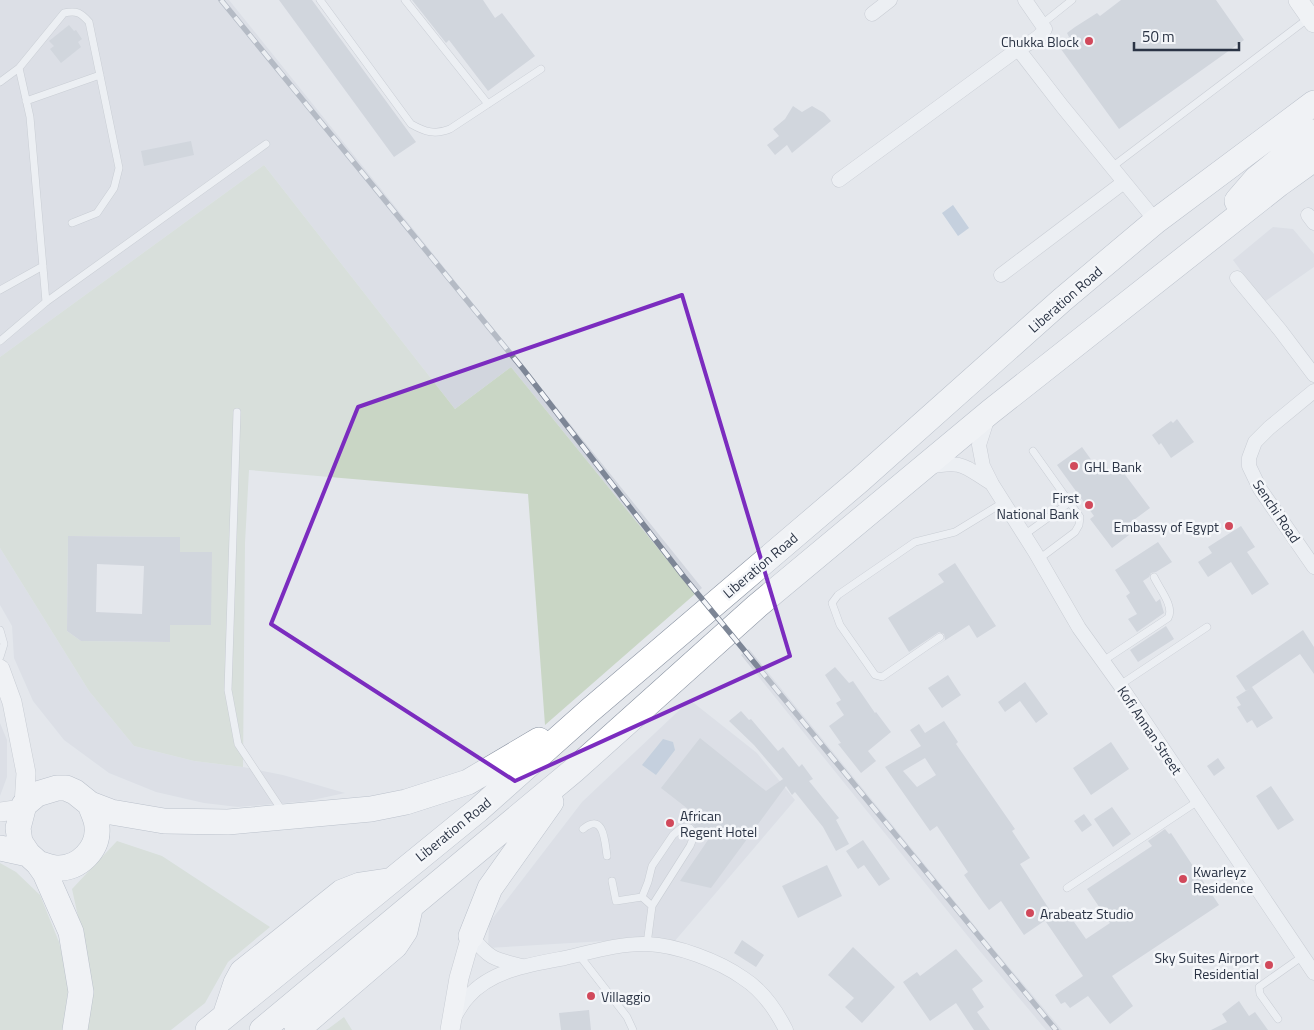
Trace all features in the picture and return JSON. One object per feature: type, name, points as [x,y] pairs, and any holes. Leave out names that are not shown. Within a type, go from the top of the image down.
[{"type":"highway","name":"Liberation Road","points":[[216,1023],[478,810],[588,710],[860,480],[1062,300],[1156,221],[1314,103]]},
{"type":"highway","points":[[1217,232],[1221,220],[1256,179],[1314,132]]},
{"type":"highway","name":"Liberation Road","points":[[262,1030],[573,772],[757,606],[990,412],[1217,232],[1314,159]]},
{"type":"highway","points":[[75,1030],[81,992],[71,932],[45,873],[20,842],[16,809],[37,794],[57,788],[66,788],[75,792],[90,804],[110,812],[164,821],[228,822],[371,809],[406,802],[468,782],[588,710]]},
{"type":"highway","points":[[471,936],[490,888],[528,832],[573,772]]},
{"type":"highway","points":[[0,848],[59,868],[74,864],[88,855],[98,835],[97,824],[90,804]]},
{"type":"highway","points":[[297,1030],[395,946],[405,931],[410,908]]},
{"type":"main road","points":[[1298,0],[1312,20]]},
{"type":"main road","points":[[0,669],[12,702],[26,773],[16,809]]},
{"type":"main road","points":[[450,1026],[459,978],[471,936]]},
{"type":"street","points":[[872,14],[890,0]]},
{"type":"street","points":[[839,180],[1018,49],[1035,40],[1045,29],[1025,0]]},
{"type":"street","points":[[1018,49],[1156,221]]},
{"type":"street","points":[[1001,275],[1124,182]]},
{"type":"street","points":[[1237,278],[1314,375]]},
{"type":"street","name":"Senchi Road","points":[[1314,391],[1255,442],[1249,458],[1249,466],[1260,489],[1314,567]]},
{"type":"street","name":"Kofi Annan Street","points":[[990,412],[979,445],[983,466],[992,484],[1079,628],[1307,956],[1314,973]]},
{"type":"street","name":"Kofi Annan Street","points":[[923,468],[955,464],[967,466],[992,484]]},
{"type":"street","points":[[471,936],[490,956],[522,966]]},
{"type":"street","points":[[450,1026],[468,997],[478,987],[491,979],[522,966],[608,948],[647,944],[683,950],[718,964],[744,978],[766,999],[786,1030]]},
{"type":"lane","points":[[320,0],[411,124],[429,133],[441,133],[450,129],[541,70]]},
{"type":"lane","points":[[405,0],[488,104]]},
{"type":"lane","points":[[1042,24],[1072,0]]},
{"type":"lane","points":[[0,82],[19,68],[64,14],[73,11],[81,13],[89,22],[119,168],[114,188],[97,213],[72,224]]},
{"type":"lane","points":[[1112,167],[1312,20]]},
{"type":"lane","points":[[19,68],[30,117],[46,302]]},
{"type":"lane","points":[[26,101],[100,75]]},
{"type":"lane","points":[[0,341],[46,302],[266,144]]},
{"type":"lane","points":[[0,290],[43,266]]},
{"type":"lane","points":[[237,412],[228,690],[238,744],[286,817]]},
{"type":"lane","points":[[1033,451],[1080,517],[1079,525],[1075,532],[1039,559]]},
{"type":"lane","points":[[940,637],[882,677],[875,675],[840,625],[832,603],[838,595],[915,542],[955,532],[1004,502]]},
{"type":"lane","points":[[1024,535],[1070,502]]},
{"type":"lane","points":[[1102,661],[1168,618],[1170,608],[1154,577]]},
{"type":"lane","points":[[1120,685],[1207,627]]},
{"type":"lane","points":[[0,630],[4,644],[0,657]]},
{"type":"lane","points":[[0,686],[12,702]]},
{"type":"lane","points":[[1067,888],[1198,801]]},
{"type":"lane","points":[[583,829],[588,825],[600,825],[603,830],[607,856]]},
{"type":"lane","points":[[642,897],[652,866],[673,835],[680,829],[690,828],[694,838],[652,906],[647,944]]},
{"type":"lane","points":[[612,881],[616,901],[642,897]]},
{"type":"lane","points":[[642,897],[652,906]]},
{"type":"lane","points":[[579,955],[627,1017],[633,1030]]},
{"type":"lane","points":[[1278,1019],[1260,994],[1259,987],[1307,956]]},
{"type":"highlighted area","points":[[682,295],[790,656],[515,781],[271,624],[358,407]]},
{"type":"shaded area","points":[[0,0],[229,0],[702,588],[695,594],[511,367],[455,409],[264,165],[0,357]]},
{"type":"shaded area","points":[[1273,227],[1293,229],[1314,254],[1314,267],[1264,302],[1233,260]]},
{"type":"shaded area","points":[[0,548],[89,691],[134,746],[194,761],[243,767],[283,775],[345,793],[308,801],[238,807],[204,803],[156,792],[109,773],[64,740],[33,701],[14,658],[12,626],[0,605]]},
{"type":"shaded area","points":[[749,649],[1062,1030],[1046,1030],[979,950],[741,655]]},
{"type":"shaded area","name":"African Regent Hotel","points":[[690,700],[757,753],[795,800],[674,942],[622,940],[488,948],[489,923],[582,802]]},
{"type":"shaded area","points":[[0,723],[7,740],[7,777],[0,796]]},
{"type":"green space","points":[[264,165],[455,409],[511,367],[695,594],[545,725],[528,494],[249,470],[245,543],[243,767],[194,761],[134,746],[89,691],[0,548],[0,357]],"holes":[[[68,536],[180,537],[180,552],[211,552],[211,625],[170,625],[170,642],[81,641],[67,631]]]},
{"type":"green space","points":[[117,841],[162,856],[270,927],[228,962],[205,1003],[171,1030],[86,1030],[86,953],[72,889]]},
{"type":"green space","points":[[0,863],[16,872],[40,895],[59,942],[69,983],[63,1030],[0,1030]]},
{"type":"green space","points":[[344,1017],[352,1030],[326,1030],[328,1029]]},
{"type":"water","points":[[953,205],[969,228],[958,236],[942,213]]},
{"type":"water","points":[[663,739],[673,742],[675,750],[656,775],[642,765]]},
{"type":"building","points":[[279,0],[312,0],[416,142],[394,157]]},
{"type":"building","points":[[412,0],[483,0],[495,18],[502,13],[535,56],[488,91],[449,40],[446,43]]},
{"type":"building","points":[[1121,0],[1216,0],[1244,40],[1119,129],[1058,45],[1069,37],[1067,33],[1075,27],[1097,13],[1100,16]]},
{"type":"building","points":[[69,25],[74,31],[76,30],[82,39],[78,42],[81,47],[61,63],[50,49],[54,46],[49,41]]},
{"type":"building","points":[[793,106],[802,112],[812,106],[824,113],[831,121],[792,153],[787,145],[775,155],[767,145],[779,136],[773,129],[785,119]]},
{"type":"building","points":[[191,141],[194,155],[144,166],[141,151]]},
{"type":"building","points":[[1177,419],[1194,442],[1171,458],[1161,443],[1159,445],[1152,435],[1171,421],[1173,423]]},
{"type":"building","points":[[1082,447],[1095,465],[1102,460],[1112,474],[1120,468],[1150,508],[1123,528],[1129,535],[1112,548],[1090,519],[1094,516],[1057,465]]},
{"type":"building","points":[[1241,526],[1255,547],[1247,552],[1269,584],[1252,595],[1231,562],[1208,577],[1198,562],[1212,553],[1208,547]]},
{"type":"building","points":[[68,536],[180,537],[180,552],[212,552],[211,625],[170,625],[170,642],[81,641],[67,631]],"holes":[[[97,564],[144,566],[142,614],[96,612]]]},
{"type":"building","points":[[1158,542],[1172,562],[1151,573],[1143,581],[1156,602],[1160,599],[1164,613],[1137,632],[1128,619],[1137,614],[1126,596],[1130,593],[1115,570]]},
{"type":"building","points":[[955,563],[996,626],[977,638],[969,625],[930,650],[945,640],[944,634],[939,632],[909,652],[888,618],[944,582],[938,574]]},
{"type":"building","points":[[1166,626],[1174,639],[1138,662],[1130,650]]},
{"type":"building","points":[[1303,630],[1314,647],[1314,674],[1300,654],[1246,691],[1236,676]]},
{"type":"building","points":[[835,667],[849,683],[853,681],[891,732],[868,751],[876,761],[861,773],[838,744],[841,743],[829,726],[844,715],[836,703],[841,700],[825,675]]},
{"type":"building","points":[[948,675],[961,695],[942,708],[928,688]]},
{"type":"building","points":[[1025,682],[1048,714],[1036,723],[1020,701],[1005,712],[998,702]]},
{"type":"building","points":[[1252,687],[1273,718],[1257,728],[1252,720],[1247,723],[1237,707],[1241,705],[1236,697]]},
{"type":"building","points":[[741,711],[749,720],[751,719],[778,751],[783,747],[799,767],[802,764],[813,779],[809,781],[839,818],[836,820],[849,844],[836,851],[823,827],[795,792],[792,795],[786,786],[711,888],[680,881],[708,840],[698,832],[693,824],[685,822],[681,818],[688,809],[661,788],[700,738],[766,791],[783,779],[754,745],[729,721]]},
{"type":"building","points":[[944,721],[958,742],[956,744],[1015,829],[1012,831],[1030,858],[1020,864],[1053,915],[1024,935],[1001,901],[989,910],[964,875],[968,872],[937,826],[930,831],[885,767],[921,746],[910,730],[919,724],[925,733]],"holes":[[[925,758],[936,775],[917,787],[903,771]]]},
{"type":"building","points":[[1111,742],[1129,769],[1091,795],[1073,768]]},
{"type":"building","points":[[1218,758],[1225,768],[1214,776],[1207,766]]},
{"type":"building","points":[[1271,786],[1294,820],[1278,830],[1256,796]]},
{"type":"building","points":[[1112,807],[1131,834],[1113,847],[1094,819]]},
{"type":"building","points":[[1084,814],[1092,825],[1082,832],[1074,821]]},
{"type":"building","points":[[1165,829],[1169,834],[1171,833],[1219,905],[1112,976],[1133,1006],[1110,1024],[1088,996],[1070,1008],[1065,1002],[1061,1004],[1055,995],[1083,976],[1046,922],[1065,909],[1086,939],[1110,923],[1087,889],[1152,846],[1148,841]]},
{"type":"building","points":[[863,840],[890,879],[879,886],[864,865],[858,869],[846,851]]},
{"type":"building","points":[[827,865],[842,896],[798,918],[782,886]]},
{"type":"building","points":[[742,940],[764,955],[756,967],[734,953]]},
{"type":"building","points":[[853,947],[895,987],[862,1023],[845,1007],[854,998],[828,975]]},
{"type":"building","points":[[956,949],[983,981],[972,989],[984,1007],[977,1012],[990,1030],[974,1030],[956,1003],[930,1021],[903,982],[917,972],[920,976]]},
{"type":"building","points":[[1239,1001],[1249,1016],[1255,1012],[1268,1030],[1211,1030],[1227,1022],[1222,1014]]},
{"type":"building","points":[[589,1010],[591,1030],[561,1030],[559,1013]]},
{"type":"railway","points":[[221,0],[523,369],[684,577],[1056,1030]]},
{"type":"place","name":"Chukka Block","points":[[1089,41]]},
{"type":"place","name":"GHL Bank","points":[[1074,466]]},
{"type":"place","name":"First National Bank","points":[[1089,505]]},
{"type":"place","name":"Embassy of Egypt","points":[[1229,526]]},
{"type":"place","name":"African Regent Hotel","points":[[670,823]]},
{"type":"place","name":"Kwarleyz Residence","points":[[1183,879]]},
{"type":"place","name":"Arabeatz Studio","points":[[1030,913]]},
{"type":"place","name":"Sky Suites Airport Residential","points":[[1269,965]]},
{"type":"place","name":"Villaggio","points":[[591,996]]}]
